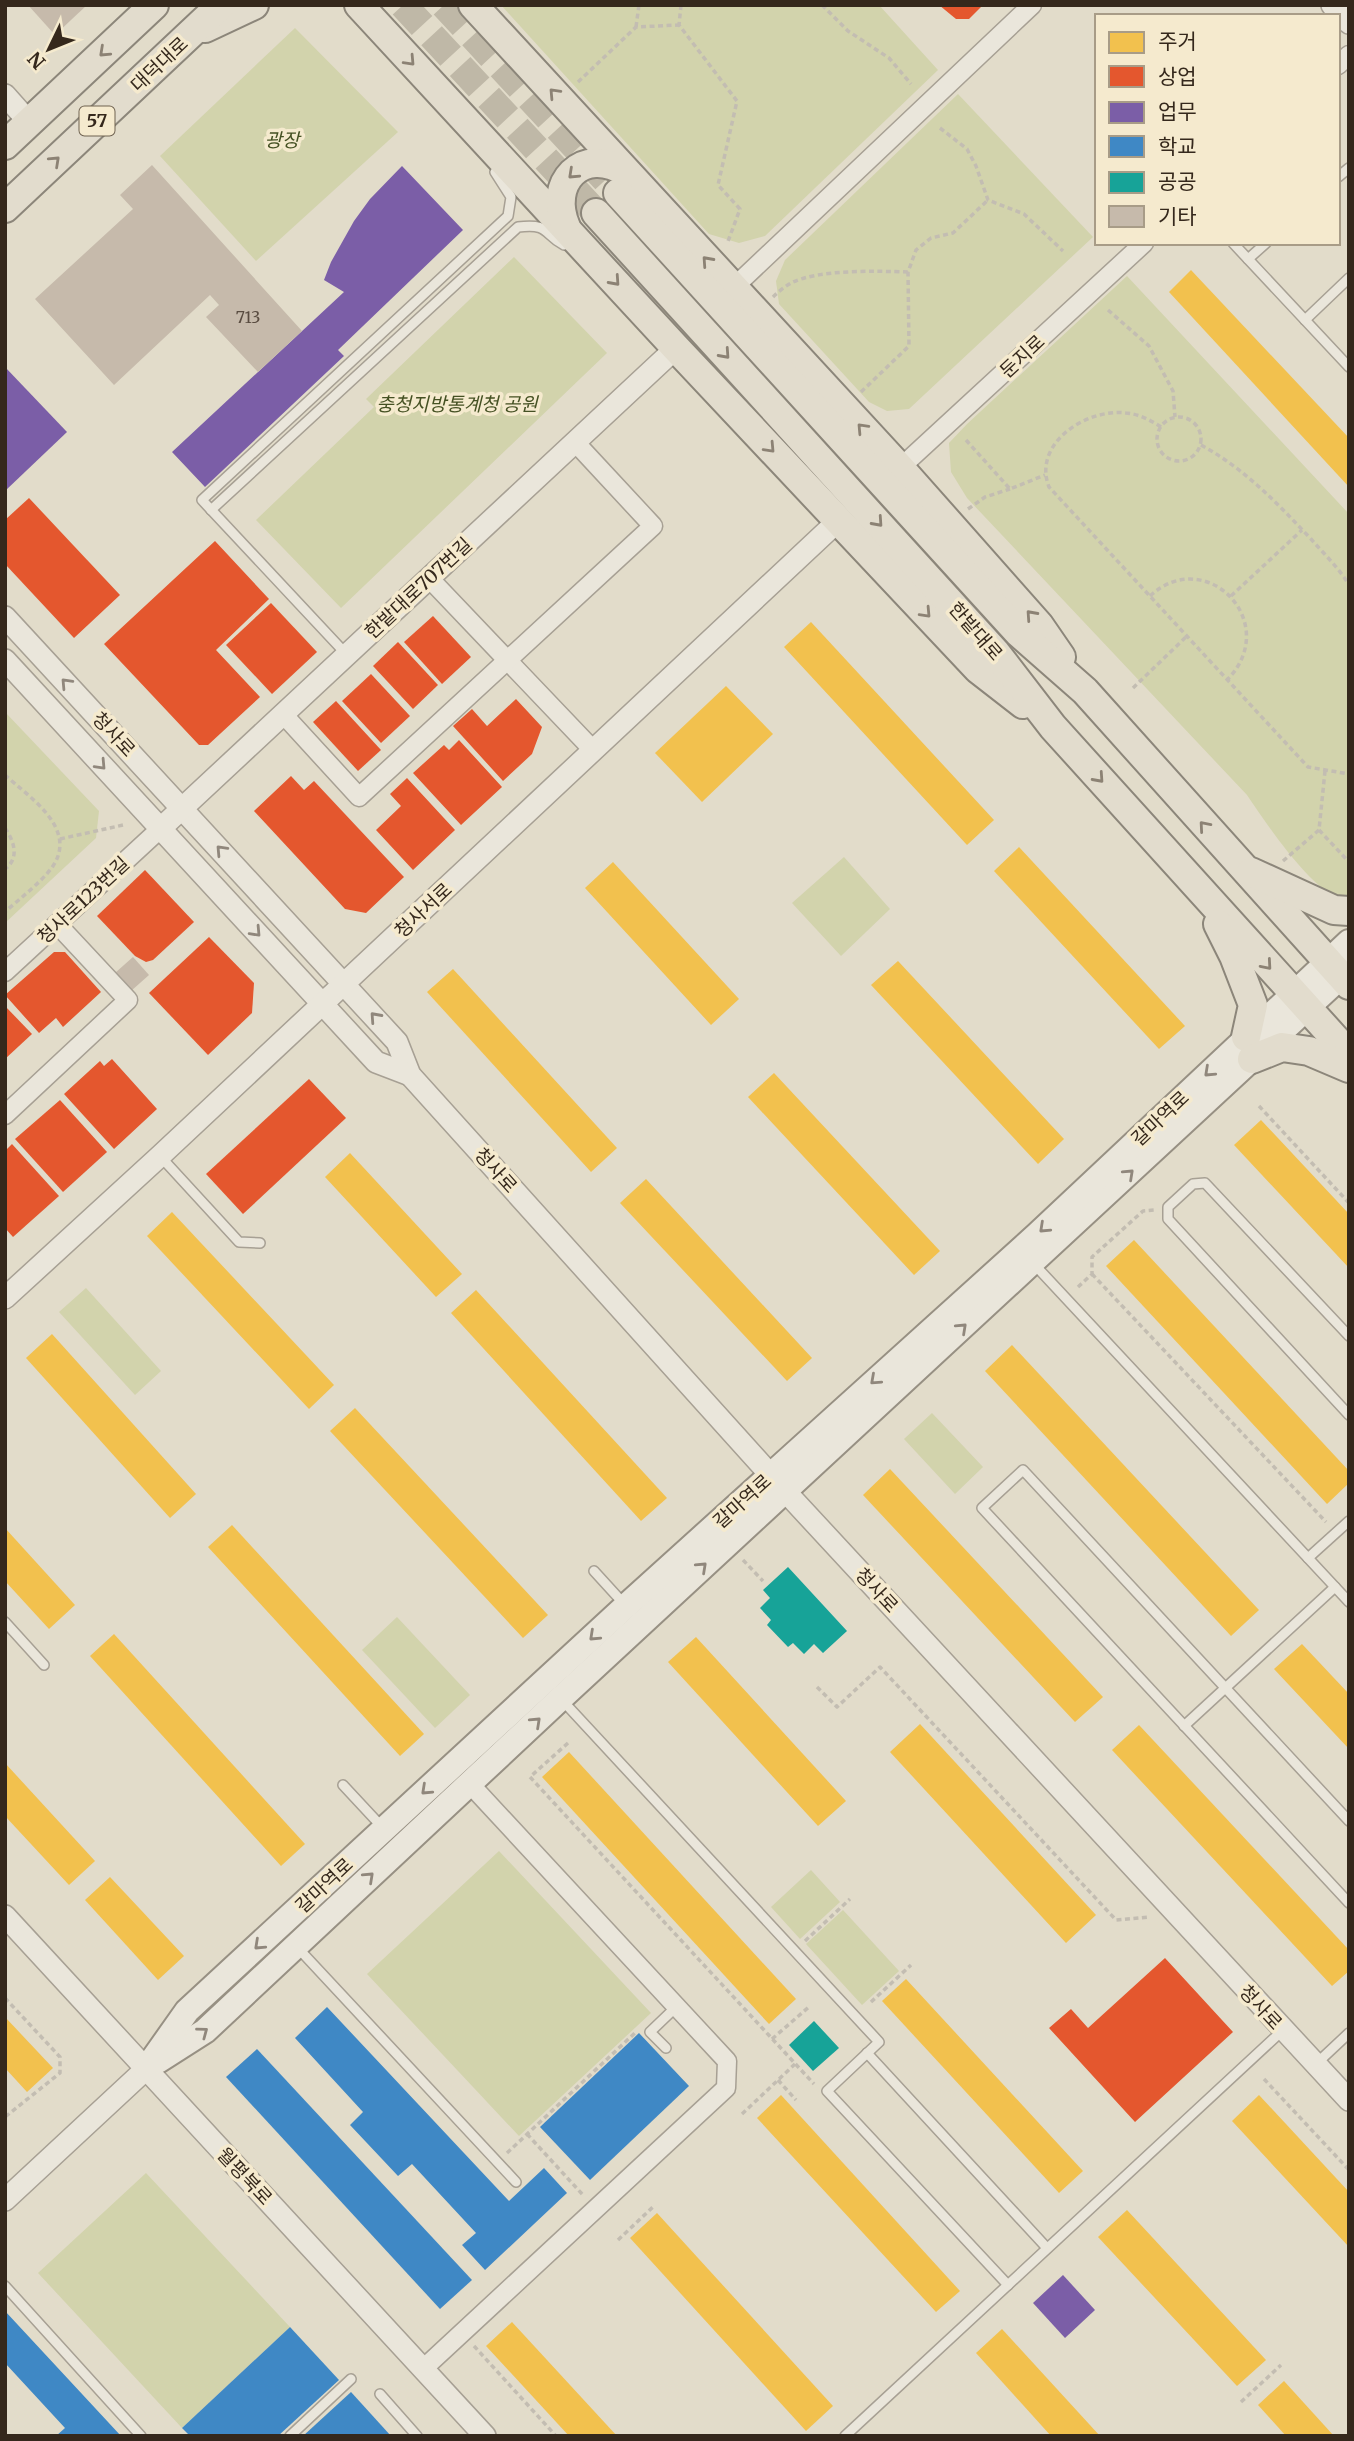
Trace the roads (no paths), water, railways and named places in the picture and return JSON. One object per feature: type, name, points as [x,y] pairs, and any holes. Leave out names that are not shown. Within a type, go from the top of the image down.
[{"type":"main road","name":"57","points":[[5,145],[154,5]]},
{"type":"main road","name":"대덕대로","points":[[5,208],[221,5]]},
{"type":"main road","points":[[190,35],[254,5]]},
{"type":"main road","points":[[473,5],[622,183],[732,289],[900,468],[1039,625],[1084,691]]},
{"type":"main road","points":[[356,7],[488,144],[978,669],[1053,727]]},
{"type":"main road","points":[[566,228],[560,209],[560,196],[571,173],[594,162],[607,163],[622,183]]},
{"type":"main road","name":"한밭대로","points":[[622,183],[1019,633],[1084,691],[1240,867],[1341,973]]},
{"type":"main road","name":"한밭대로","points":[[596,213],[996,653],[1053,727],[1349,1054]]},
{"type":"main road","points":[[1240,867],[1334,909],[1349,911]]},
{"type":"main road","points":[[1212,901],[1219,928],[1234,956],[1253,1005],[1249,1048],[1282,1046],[1309,1051],[1349,1069]]},
{"type":"main road","name":"갈마역로","points":[[146,2069],[187,2011],[626,1606],[778,1483],[1033,1263],[1249,1048],[1299,1001],[1341,973],[1349,942]]},
{"type":"main road","name":"갈마역로","points":[[146,2069],[205,2031],[561,1698],[778,1483],[1037,1234],[1249,1048]]},
{"type":"street","points":[[732,289],[1032,5]]},
{"type":"street","points":[[1332,5],[1349,23]]},
{"type":"street","points":[[5,95],[30,122]]},
{"type":"street","name":"둔지로","points":[[900,468],[1142,245]]},
{"type":"street","name":"한밭대로707번길","points":[[160,829],[676,348]]},
{"type":"street","points":[[283,714],[359,797],[653,526],[576,442]]},
{"type":"street","name":"청사서로","points":[[5,1298],[839,520]]},
{"type":"street","points":[[429,578],[593,750]]},
{"type":"street","name":"청사로","points":[[5,617],[397,1042],[410,1074],[778,1483],[1349,2100]]},
{"type":"street","name":"청사로","points":[[5,660],[376,1062],[410,1074]]},
{"type":"street","name":"청사로123번길","points":[[5,972],[160,829]]},
{"type":"street","points":[[5,1115],[128,1000],[57,924]]},
{"type":"street","points":[[423,2369],[726,2088],[727,2061],[470,1784]]},
{"type":"street","name":"월평북로","points":[[5,1916],[423,2369],[476,2433]]},
{"type":"street","name":"갈마역로","points":[[5,2200],[146,2069]]},
{"type":"lane","points":[[347,655],[202,500],[508,216],[511,197],[491,167],[488,144]]},
{"type":"lane","points":[[211,510],[518,227],[531,225],[547,229],[561,244],[586,250]]},
{"type":"lane","points":[[1235,245],[1349,367]]},
{"type":"lane","points":[[1248,259],[1263,245]]},
{"type":"lane","points":[[1304,320],[1349,278]]},
{"type":"lane","points":[[160,1156],[239,1242],[260,1243]]},
{"type":"lane","points":[[1349,1336],[1205,1183],[1193,1184],[1168,1206],[1168,1219],[1349,1415]]},
{"type":"lane","points":[[1033,1263],[1349,1602]]},
{"type":"lane","points":[[1349,1821],[1023,1470],[982,1508],[1349,1903]]},
{"type":"lane","points":[[1308,1558],[1349,1521]]},
{"type":"lane","points":[[594,1571],[626,1606]]},
{"type":"lane","points":[[1184,1726],[1335,1587]]},
{"type":"lane","points":[[5,1622],[44,1665]]},
{"type":"lane","points":[[561,1698],[878,2042],[827,2091],[1008,2285]]},
{"type":"lane","points":[[343,1785],[384,1829]]},
{"type":"lane","points":[[296,1945],[516,2182]]},
{"type":"lane","points":[[666,2048],[650,2032],[676,2007]]},
{"type":"lane","points":[[845,2436],[1283,2030]]},
{"type":"lane","points":[[1315,2064],[1349,2033]]},
{"type":"lane","points":[[867,2053],[1047,2248]]},
{"type":"lane","points":[[5,2286],[141,2436]]},
{"type":"lane","points":[[290,2436],[351,2379]]},
{"type":"lane","points":[[380,2394],[417,2436]]},
{"type":"tunnel","points":[[403,5],[596,213]]},
{"type":"tunnel","points":[[444,5],[618,193]]},
{"type":"park label","name":"광장","points":[[282,140]]},
{"type":"park label","name":"충청지방통계청 공원","points":[[457,404]]}]
